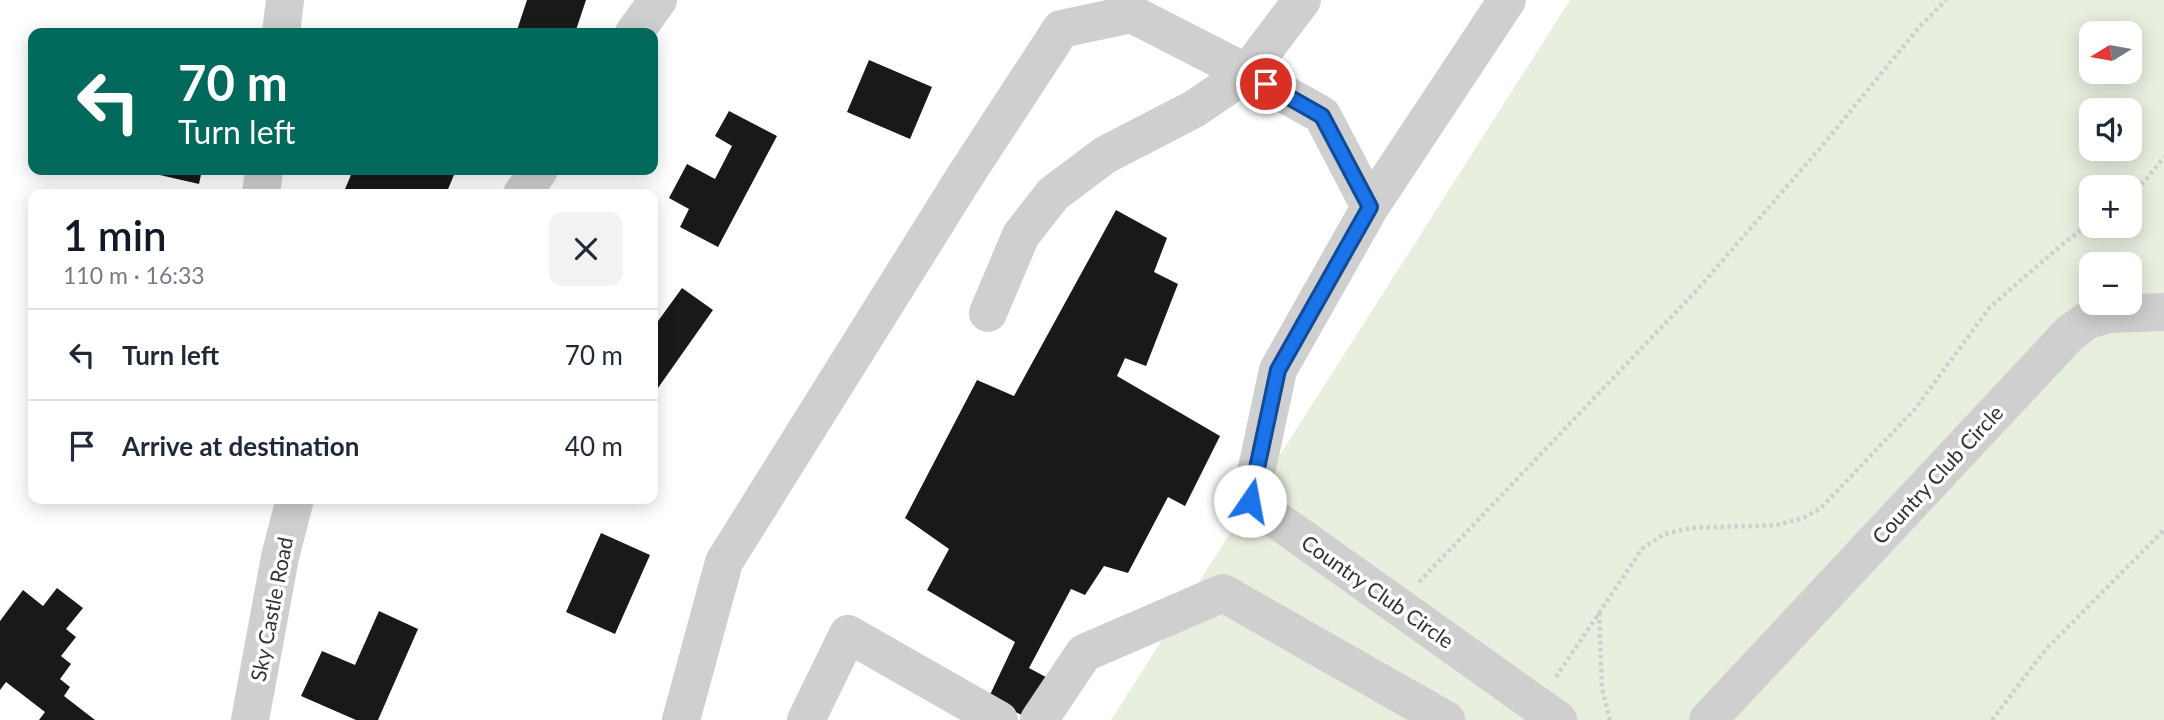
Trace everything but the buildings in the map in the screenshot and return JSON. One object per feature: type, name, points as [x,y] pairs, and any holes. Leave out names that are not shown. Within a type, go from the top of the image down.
[{"type":"street","points":[[282,28],[285,0]]},
{"type":"street","points":[[637,28],[657,0]]},
{"type":"street","points":[[988,313],[1021,235],[1053,194],[1105,155],[1194,108],[1247,73],[1302,0]]},
{"type":"street","name":"Country Club Circle","points":[[1507,0],[1370,207],[1278,370],[1250,501],[1548,713]]},
{"type":"street","points":[[681,720],[724,562],[965,176],[1061,29],[1132,13],[1322,116],[1370,207]]},
{"type":"street","name":"Country Club Circle","points":[[1708,720],[2070,333],[2088,320],[2109,314],[2164,312]]},
{"type":"street","name":"Sky Castle Road","points":[[250,720],[279,557],[294,504]]},
{"type":"street","points":[[1039,720],[1084,653],[1223,593],[1446,720]]},
{"type":"street","points":[[806,720],[848,634],[999,720]]},
{"type":"path","points":[[1397,605],[1697,290],[1822,146],[1920,26],[1946,0]]},
{"type":"path","points":[[2142,183],[2164,157]]},
{"type":"path","points":[[1548,713],[1599,612],[1642,549],[1664,534],[1691,528],[1777,525],[1803,518],[1820,509],[1915,409],[1990,307],[2079,231]]},
{"type":"path","points":[[1992,720],[2046,649],[2164,530]]},
{"type":"path","points":[[1599,612],[1602,688],[1610,720]]},
{"type":"green space","points":[[1570,0],[2164,0],[2164,720],[1111,720]]},
{"type":"route","points":[[1250,501],[1278,370],[1370,207],[1322,116],[1266,84]]}]
